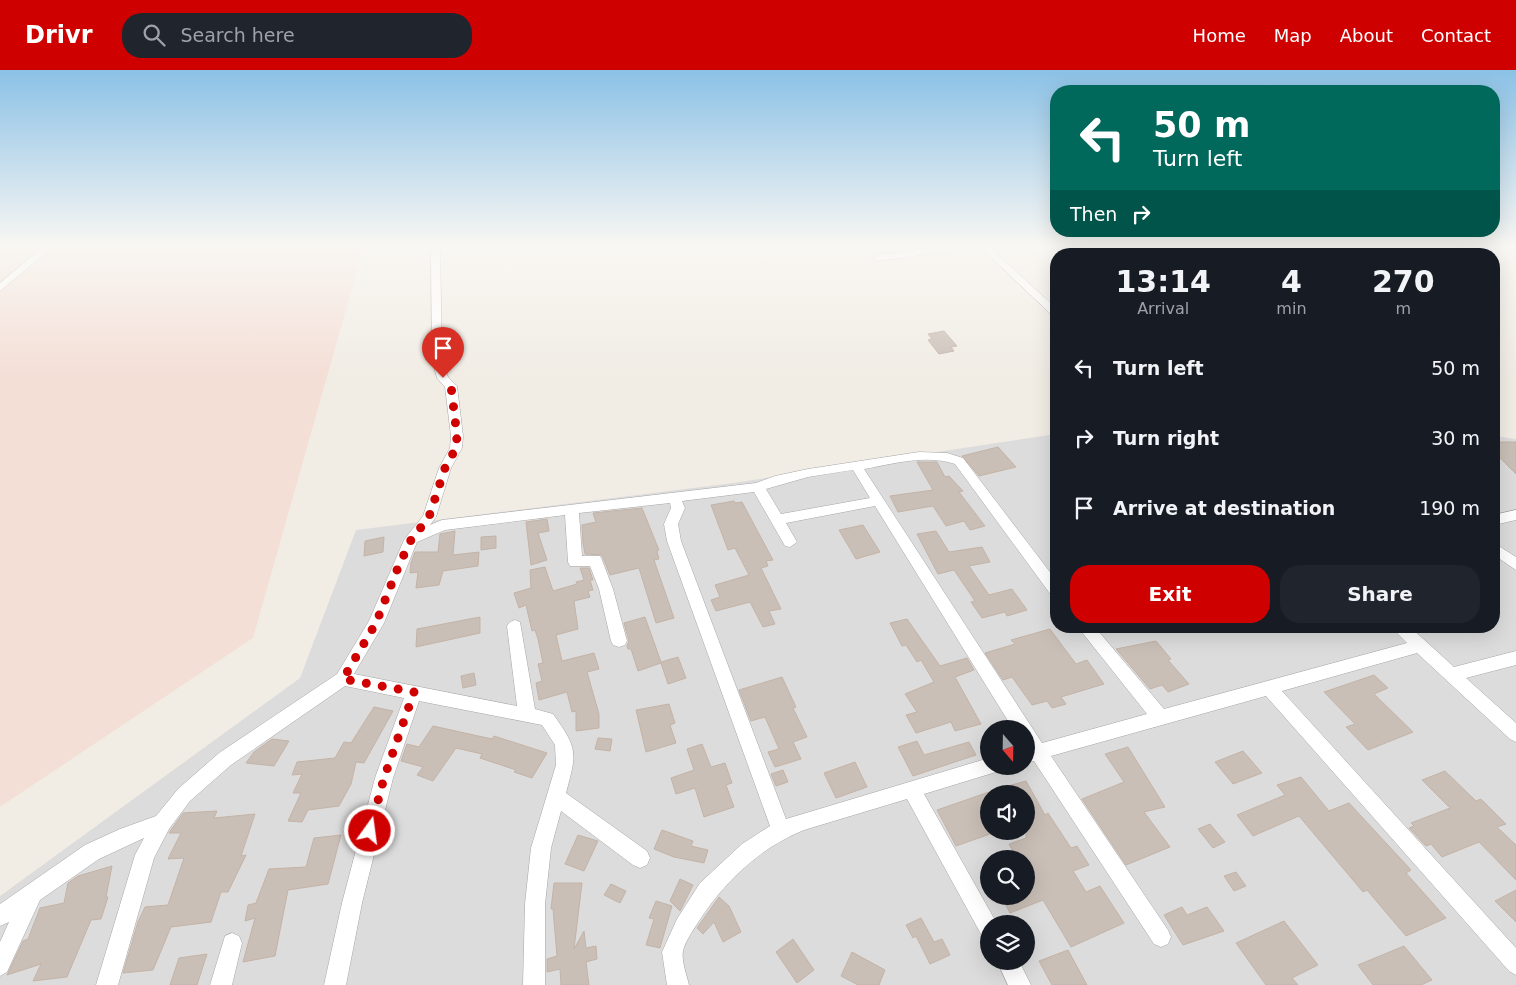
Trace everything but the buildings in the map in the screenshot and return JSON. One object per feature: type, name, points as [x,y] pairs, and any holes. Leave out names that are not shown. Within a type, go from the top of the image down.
[{"type":"street","points":[[435,521],[445,468],[456,448],[457,436],[451,386],[443,378],[437,360],[436,289]]},
{"type":"street","points":[[1030,289],[1050,307]]},
{"type":"street","points":[[107,985],[145,855],[162,823],[184,795],[225,760],[343,679],[376,623],[411,540],[435,521],[572,511],[674,496],[758,487],[775,480],[919,456],[947,457],[958,461],[1050,583]]},
{"type":"street","points":[[857,467],[1017,720]]},
{"type":"street","points":[[758,487],[790,542]]},
{"type":"street","points":[[674,496],[678,508],[671,524],[674,541],[781,830]]},
{"type":"street","points":[[776,520],[878,501]]},
{"type":"street","points":[[572,511],[575,562],[595,560],[606,589],[620,641]]},
{"type":"street","points":[[1500,519],[1516,515]]},
{"type":"street","points":[[1500,552],[1516,564]]},
{"type":"street","points":[[515,626],[527,715]]},
{"type":"street","points":[[1091,633],[1160,717]]},
{"type":"street","points":[[1406,633],[1516,734]]},
{"type":"street","points":[[1035,752],[1420,646]]},
{"type":"street","points":[[1451,675],[1516,658]]},
{"type":"street","points":[[343,679],[547,720],[564,743],[564,765],[541,848],[535,904],[534,985]]},
{"type":"street","points":[[1269,688],[1516,964]]},
{"type":"street","points":[[335,985],[352,903],[384,778],[414,692]]},
{"type":"street","points":[[1035,757],[1161,936]]},
{"type":"street","points":[[678,985],[672,952],[684,926],[707,890],[749,851],[781,830],[804,821],[980,769]]},
{"type":"street","points":[[912,790],[981,915]]},
{"type":"street","points":[[556,796],[640,858]]},
{"type":"street","points":[[0,916],[92,852],[127,835],[162,823]]},
{"type":"street","points":[[0,965],[34,892]]},
{"type":"street","points":[[220,985],[232,943]]},
{"type":"street","points":[[1011,970],[1020,985]]},
{"type":"shaded area","points":[[0,289],[352,289],[253,638],[0,807]]},
{"type":"shaded area","points":[[1050,435],[1050,633],[1500,633],[1500,437],[1516,439],[1516,985],[0,985],[0,896],[300,678],[356,530],[733,483]]},
{"type":"route","points":[[370,831],[384,778],[414,692],[343,679],[376,623],[411,540],[429,517],[445,468],[456,448],[457,436],[451,386],[443,378]]}]
